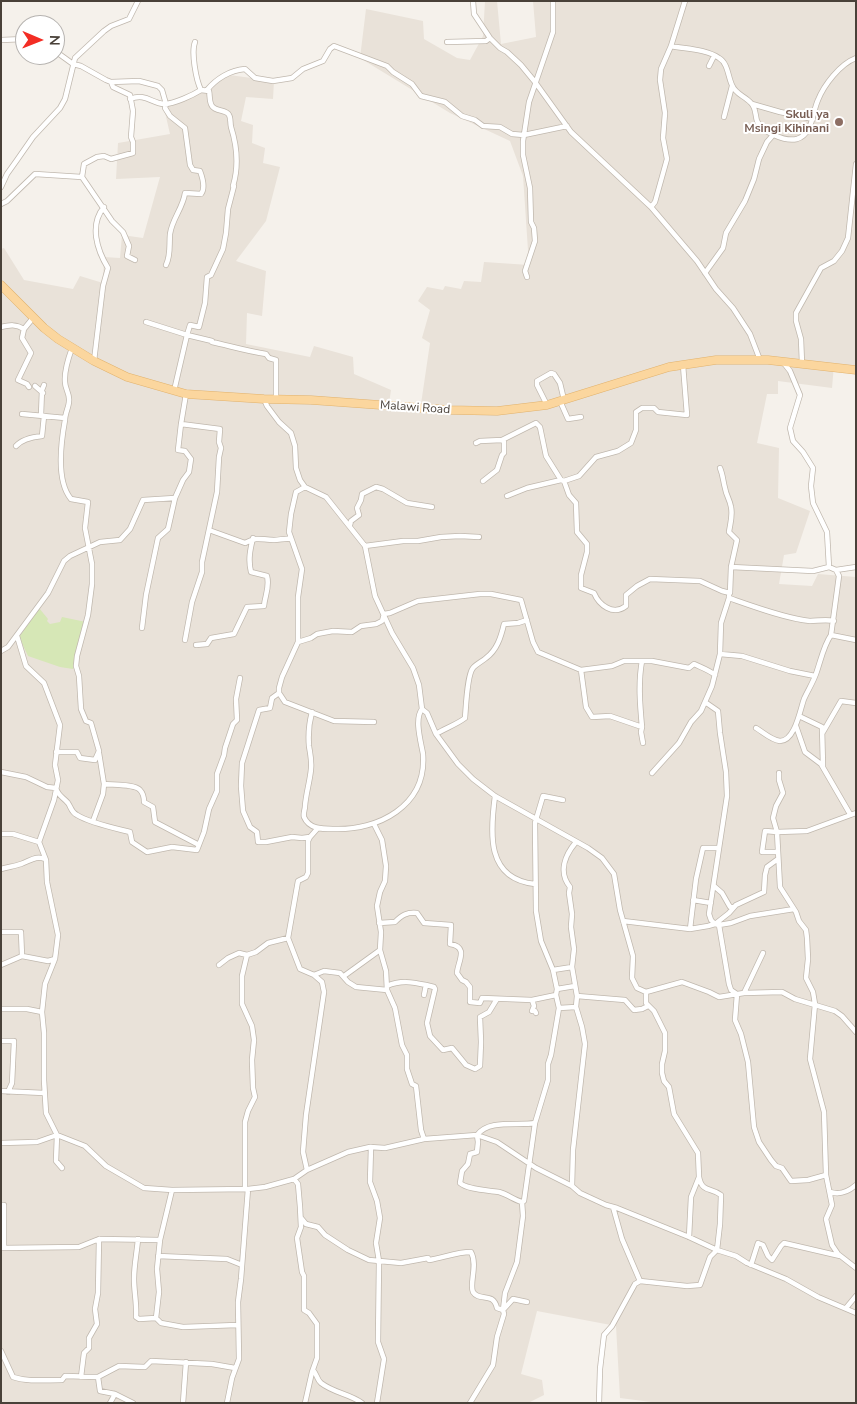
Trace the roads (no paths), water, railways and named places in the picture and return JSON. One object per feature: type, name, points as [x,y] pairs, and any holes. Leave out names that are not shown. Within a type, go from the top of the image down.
[{"type":"main road","name":"Malawi Road","points":[[1,285],[33,318],[58,339],[94,361],[127,377],[186,394],[311,400],[450,410],[497,411],[547,405],[683,364],[716,360],[760,360],[856,370]]},
{"type":"street","points":[[1,187],[16,160],[60,108],[65,99],[75,58],[111,26],[129,19],[138,1]]},
{"type":"street","points":[[473,1],[474,14],[490,38],[507,52],[535,82],[567,126],[589,150],[651,207],[697,261],[750,334],[760,360]]},
{"type":"street","points":[[527,277],[525,272],[535,242],[530,188],[523,155],[524,135],[529,102],[552,32],[553,1]]},
{"type":"street","points":[[651,207],[655,202],[667,159],[663,138],[665,113],[660,80],[661,69],[671,46],[685,1]]},
{"type":"street","points":[[447,42],[486,41],[490,38]]},
{"type":"street","points":[[1,40],[15,39]]},
{"type":"street","points":[[174,391],[190,325],[199,327],[205,303],[207,277],[211,275],[223,249],[228,209],[236,177],[237,154],[230,116],[211,105],[210,94],[199,84],[193,52],[195,42]]},
{"type":"street","points":[[130,99],[148,97],[166,104],[178,101],[188,95],[204,90],[219,78],[245,69],[255,78],[273,81],[292,78],[303,70],[323,61],[330,48],[334,46],[387,66],[412,84],[421,96],[445,102],[462,116],[475,120],[483,126],[500,127],[508,133],[524,135],[567,126]]},
{"type":"street","points":[[671,46],[702,51],[720,58],[724,62],[735,91],[752,104],[813,119]]},
{"type":"street","points":[[709,66],[714,56]]},
{"type":"street","points":[[65,58],[112,82],[139,81],[158,86],[162,90],[166,104],[165,108],[170,116],[185,128],[192,169],[200,172],[204,184],[202,194],[185,193],[183,204],[177,214],[170,234],[171,247],[166,265]]},
{"type":"street","points":[[752,104],[757,121],[774,134],[789,140],[797,139],[804,135],[813,119],[818,100],[828,83],[851,60],[856,58]]},
{"type":"street","points":[[112,82],[114,87],[127,93],[130,99],[133,112],[130,137],[133,142],[132,153],[111,159],[104,156],[91,160],[84,164],[82,177],[127,239],[129,246],[127,256],[134,260]]},
{"type":"street","points":[[724,117],[732,86]]},
{"type":"street","points":[[705,273],[723,248],[726,233],[745,201],[754,179],[759,159],[767,142],[774,134]]},
{"type":"street","points":[[802,364],[801,339],[796,321],[796,313],[821,268],[834,261],[842,251],[848,238],[856,164]]},
{"type":"street","points":[[1,204],[35,174],[82,177]]},
{"type":"street","points":[[94,361],[103,286],[108,268],[99,251],[96,234],[97,216],[104,207]]},
{"type":"street","points":[[33,318],[24,329],[22,338],[31,352],[18,380],[43,393]]},
{"type":"street","points":[[146,322],[187,335],[212,340],[212,342],[231,346],[238,350],[266,354],[269,358],[276,360],[276,399]]},
{"type":"street","points":[[1,327],[18,325],[24,329]]},
{"type":"street","points":[[72,348],[67,361],[65,383],[69,401],[65,418],[61,470],[63,484],[71,499],[88,502],[85,528],[92,574],[88,615],[76,666],[79,676],[81,709],[86,721],[90,723],[99,751],[104,784],[103,794],[93,821]]},
{"type":"street","points":[[783,362],[794,379],[800,395],[790,428],[793,441],[813,468],[811,486],[813,503],[827,532],[829,567]]},
{"type":"street","points":[[508,496],[527,488],[579,476],[596,457],[618,451],[631,443],[636,430],[636,412],[642,408],[654,408],[658,412],[687,415],[683,364]]},
{"type":"street","points":[[547,405],[537,385],[538,381],[551,373],[554,374],[560,383],[562,401],[568,419],[581,417]]},
{"type":"street","points":[[16,446],[19,442],[32,437],[42,436],[44,385]]},
{"type":"street","points":[[142,628],[146,595],[158,538],[168,529],[175,498],[189,472],[191,459],[186,451],[178,450],[186,394]]},
{"type":"street","points":[[264,399],[266,406],[291,433],[295,446],[296,468],[305,487],[326,496],[365,546],[375,596],[392,632],[413,668],[422,710],[419,713],[422,763],[418,786],[406,803],[387,819],[359,828],[318,828],[308,824],[303,814],[312,769],[309,738],[312,712]]},
{"type":"street","points":[[22,414],[65,418]]},
{"type":"street","points":[[476,442],[502,440],[536,423],[540,427],[546,456],[576,504],[577,532],[587,544],[587,552],[581,575],[581,588],[594,593],[602,606],[614,610],[624,608],[626,595],[650,579],[700,581],[722,591],[730,592]]},
{"type":"street","points":[[181,424],[220,429],[219,442],[221,448],[217,492],[202,562],[202,572],[192,602],[185,640]]},
{"type":"street","points":[[482,481],[497,470],[504,453],[504,442],[502,440]]},
{"type":"street","points":[[652,773],[679,743],[705,702],[720,654],[721,623],[729,598],[731,567],[737,540],[729,532],[732,508],[725,491],[724,479],[720,468]]},
{"type":"street","points":[[305,487],[296,492],[290,522],[291,539],[302,569],[298,597],[298,642],[282,677],[279,693],[285,702],[334,721],[374,722]]},
{"type":"street","points":[[350,525],[351,521],[359,515],[356,508],[362,494],[376,487],[407,503],[432,507]]},
{"type":"street","points":[[1,651],[8,647],[17,636],[48,593],[64,561],[73,554],[100,542],[120,540],[130,529],[143,500],[175,498]]},
{"type":"street","points":[[209,530],[245,543],[253,538],[291,539]]},
{"type":"street","points":[[365,546],[441,537],[479,537]]},
{"type":"street","points":[[196,644],[207,644],[211,638],[234,634],[247,607],[264,606],[269,588],[268,578],[267,576],[252,572],[250,550],[253,538]]},
{"type":"street","points":[[731,567],[813,571],[829,567],[836,570],[856,567]]},
{"type":"street","points":[[756,728],[779,741],[784,740],[796,726],[803,701],[831,635],[838,576],[836,570]]},
{"type":"street","points":[[384,614],[418,601],[491,594],[521,600],[533,642],[538,652],[581,670],[612,666],[624,662],[642,661],[689,668],[694,664],[715,675]]},
{"type":"street","points":[[729,598],[796,618],[812,621],[834,620]]},
{"type":"street","points":[[298,642],[312,638],[316,634],[333,631],[352,632],[361,626],[376,624],[382,621],[384,614]]},
{"type":"street","points":[[436,734],[458,724],[465,718],[468,686],[473,668],[488,657],[496,647],[504,624],[527,620]]},
{"type":"street","points":[[831,635],[856,640]]},
{"type":"street","points":[[17,636],[26,666],[44,683],[60,725],[55,765],[58,780],[54,800],[39,842],[46,860],[47,882],[58,935],[55,959],[45,984],[42,1012],[44,1093],[46,1113],[56,1135],[56,1161],[62,1168]]},
{"type":"street","points":[[720,654],[742,656],[790,671],[815,676]]},
{"type":"street","points":[[642,661],[640,675],[641,732],[643,743]]},
{"type":"street","points":[[581,670],[586,706],[592,716],[610,716],[642,727]]},
{"type":"street","points":[[56,788],[58,794],[70,805],[71,810],[76,815],[130,832],[132,842],[147,852],[172,848],[197,850],[217,791],[217,774],[233,724],[237,720],[236,699],[240,678]]},
{"type":"street","points":[[279,693],[272,698],[270,708],[259,710],[245,752],[242,763],[241,786],[243,811],[250,827],[257,832],[258,842],[310,836]]},
{"type":"street","points":[[823,732],[841,701],[856,703]]},
{"type":"street","points":[[705,702],[718,711],[727,796],[709,914],[711,920],[717,925],[731,990],[737,994]]},
{"type":"street","points":[[422,710],[427,713],[436,734],[469,775],[495,796],[602,858],[612,870],[632,956],[632,978],[638,988],[646,992],[682,982],[719,997],[744,993],[782,992],[795,999],[835,1011],[856,1032]]},
{"type":"street","points":[[799,716],[821,725],[823,732],[823,767]]},
{"type":"street","points":[[778,852],[762,852],[765,831],[807,831],[853,814],[821,764],[805,752],[796,726]]},
{"type":"street","points":[[56,752],[77,752],[80,758],[95,760],[99,751]]},
{"type":"street","points":[[1,772],[26,778],[47,787],[56,788]]},
{"type":"street","points":[[779,773],[783,792],[773,818],[777,832],[780,887],[794,909],[798,921],[806,930],[808,938],[806,978],[813,992],[815,1004],[810,1059],[824,1112],[826,1175],[832,1206],[826,1219],[832,1245],[840,1256],[856,1268]]},
{"type":"street","points":[[104,784],[117,786],[123,784],[138,788],[141,791],[144,802],[152,807],[155,822],[199,845]]},
{"type":"street","points":[[495,796],[491,833],[498,863],[507,875],[535,884]]},
{"type":"street","points":[[470,1403],[493,1365],[509,1281],[517,1262],[523,1216],[522,1202],[524,1201],[535,1123],[548,1080],[548,1064],[559,1008],[554,970],[541,941],[536,911],[535,823],[543,796],[563,800]]},
{"type":"street","points":[[374,824],[382,840],[386,866],[385,881],[377,906],[381,932],[380,950],[386,971],[387,988],[395,1008],[402,1045],[407,1055],[408,1075],[412,1084],[416,1086],[421,1130],[424,1139]]},
{"type":"street","points":[[307,1170],[303,1152],[306,1115],[324,992],[322,982],[314,975],[300,969],[288,938],[298,881],[306,877],[308,873],[308,841],[318,828]]},
{"type":"street","points":[[1,834],[13,834],[39,842]]},
{"type":"street","points":[[572,1186],[573,1150],[585,1044],[576,1007],[577,996],[572,967],[574,949],[571,927],[570,887],[564,880],[563,871],[569,851],[576,842]]},
{"type":"street","points":[[690,929],[702,848],[719,848]]},
{"type":"street","points":[[1,869],[32,858],[41,857],[46,860]]},
{"type":"street","points":[[717,925],[730,913],[732,907],[764,892],[767,867],[778,859]]},
{"type":"street","points":[[714,886],[722,893],[730,907],[732,907]]},
{"type":"street","points":[[693,900],[711,903]]},
{"type":"street","points":[[623,921],[690,929],[731,923],[750,916],[794,909]]},
{"type":"street","points":[[380,923],[395,922],[402,915],[410,912],[417,913],[424,923],[451,925],[450,944],[457,945],[461,953],[457,973],[470,987],[470,1002],[480,1003],[482,998],[486,997],[532,1000],[556,995]]},
{"type":"street","points":[[1,932],[21,932],[22,956]]},
{"type":"street","points":[[218,965],[240,953],[256,952],[268,943],[288,938]]},
{"type":"street","points":[[344,976],[380,950]]},
{"type":"street","points":[[744,993],[763,953]]},
{"type":"street","points":[[227,1403],[238,1359],[238,1290],[242,1265],[247,1189],[244,1122],[255,1097],[252,1060],[254,1040],[252,1026],[242,1004],[242,976],[247,954]]},
{"type":"street","points":[[1,965],[22,956],[48,961],[55,959]]},
{"type":"street","points":[[554,970],[572,967]]},
{"type":"street","points":[[314,975],[324,972],[340,973],[348,982],[356,987],[387,988],[398,982],[406,981],[434,987],[428,1023],[430,1036],[443,1050],[452,1048],[466,1065],[474,1069],[480,1066],[480,1017],[489,1012],[497,999]]},
{"type":"street","points":[[424,995],[426,984]]},
{"type":"street","points":[[557,988],[575,986]]},
{"type":"street","points":[[599,1403],[604,1335],[612,1326],[635,1284],[640,1281],[686,1286],[700,1285],[710,1257],[717,1250],[720,1224],[721,1194],[702,1186],[699,1177],[698,1153],[674,1114],[668,1087],[662,1073],[665,1033],[654,1011],[646,1003],[646,992]]},
{"type":"street","points":[[737,994],[735,1020],[741,1034],[748,1062],[754,1126],[758,1142],[776,1166],[782,1168],[791,1181],[808,1180],[826,1175]]},
{"type":"street","points":[[577,996],[625,1000],[634,1010],[648,1006]]},
{"type":"street","points":[[532,1000],[534,1006],[532,1010],[536,1013]]},
{"type":"street","points":[[559,1008],[576,1007]]},
{"type":"street","points":[[1,1009],[27,1009],[42,1012]]},
{"type":"street","points":[[1,1041],[14,1041],[12,1083],[8,1092]]},
{"type":"street","points":[[1,1091],[44,1093]]},
{"type":"street","points":[[477,1134],[482,1129],[501,1125],[535,1123]]},
{"type":"street","points":[[477,1134],[477,1152],[470,1154],[468,1164],[462,1172],[460,1183],[476,1189],[500,1192],[522,1202]]},
{"type":"street","points":[[1,1143],[37,1142],[56,1135],[84,1146],[106,1166],[144,1188],[172,1190],[247,1189],[265,1187],[294,1179],[307,1170],[348,1152],[370,1147],[385,1148],[424,1139],[477,1134],[497,1142],[528,1163],[572,1186],[580,1193],[717,1250],[728,1252],[752,1265],[786,1279],[818,1297],[856,1313]]},
{"type":"street","points":[[370,1147],[370,1182],[377,1201],[380,1218],[376,1243],[379,1262],[378,1342],[384,1359],[377,1403]]},
{"type":"street","points":[[689,1237],[691,1197],[699,1177]]},
{"type":"street","points":[[294,1179],[298,1184],[301,1218],[301,1227],[297,1238],[304,1276],[304,1310],[317,1324],[317,1358],[305,1403]]},
{"type":"street","points":[[830,1192],[837,1194],[856,1185]]},
{"type":"street","points":[[156,1318],[159,1292],[157,1269],[160,1240],[172,1190]]},
{"type":"street","points":[[1,1204],[4,1205],[3,1247],[78,1246],[99,1239],[160,1240]]},
{"type":"street","points":[[613,1207],[622,1239],[640,1281]]},
{"type":"street","points":[[301,1218],[306,1224],[318,1227],[330,1238],[359,1257],[379,1262],[401,1263],[428,1258],[429,1260],[439,1259],[461,1252],[471,1252],[474,1257],[472,1288],[474,1293],[478,1296],[493,1298],[497,1308],[503,1310]]},
{"type":"street","points":[[81,1377],[84,1353],[89,1348],[89,1338],[97,1324],[95,1310],[98,1293],[99,1239]]},
{"type":"street","points":[[138,1239],[134,1274],[134,1288],[137,1300],[136,1318],[139,1320],[156,1318]]},
{"type":"street","points":[[752,1265],[758,1243],[763,1245],[772,1260],[784,1243],[840,1256]]},
{"type":"street","points":[[158,1256],[227,1259],[242,1265]]},
{"type":"street","points":[[846,1308],[856,1296]]},
{"type":"street","points":[[503,1310],[513,1299],[527,1302]]},
{"type":"street","points":[[156,1318],[161,1323],[183,1327],[237,1325]]},
{"type":"street","points":[[1,1352],[13,1377],[21,1380],[62,1380],[65,1376],[98,1377],[119,1366],[144,1367],[151,1361],[186,1362],[235,1368]]},
{"type":"street","points":[[183,1403],[186,1362]]},
{"type":"street","points":[[313,1370],[322,1384],[335,1392],[358,1399],[362,1403]]},
{"type":"street","points":[[98,1377],[100,1391],[115,1394],[133,1403]]},
{"type":"street","points":[[110,1403],[115,1394]]},
{"type":"place","name":"Skuli ya Msingi Kihinani","points":[[839,122]]}]
